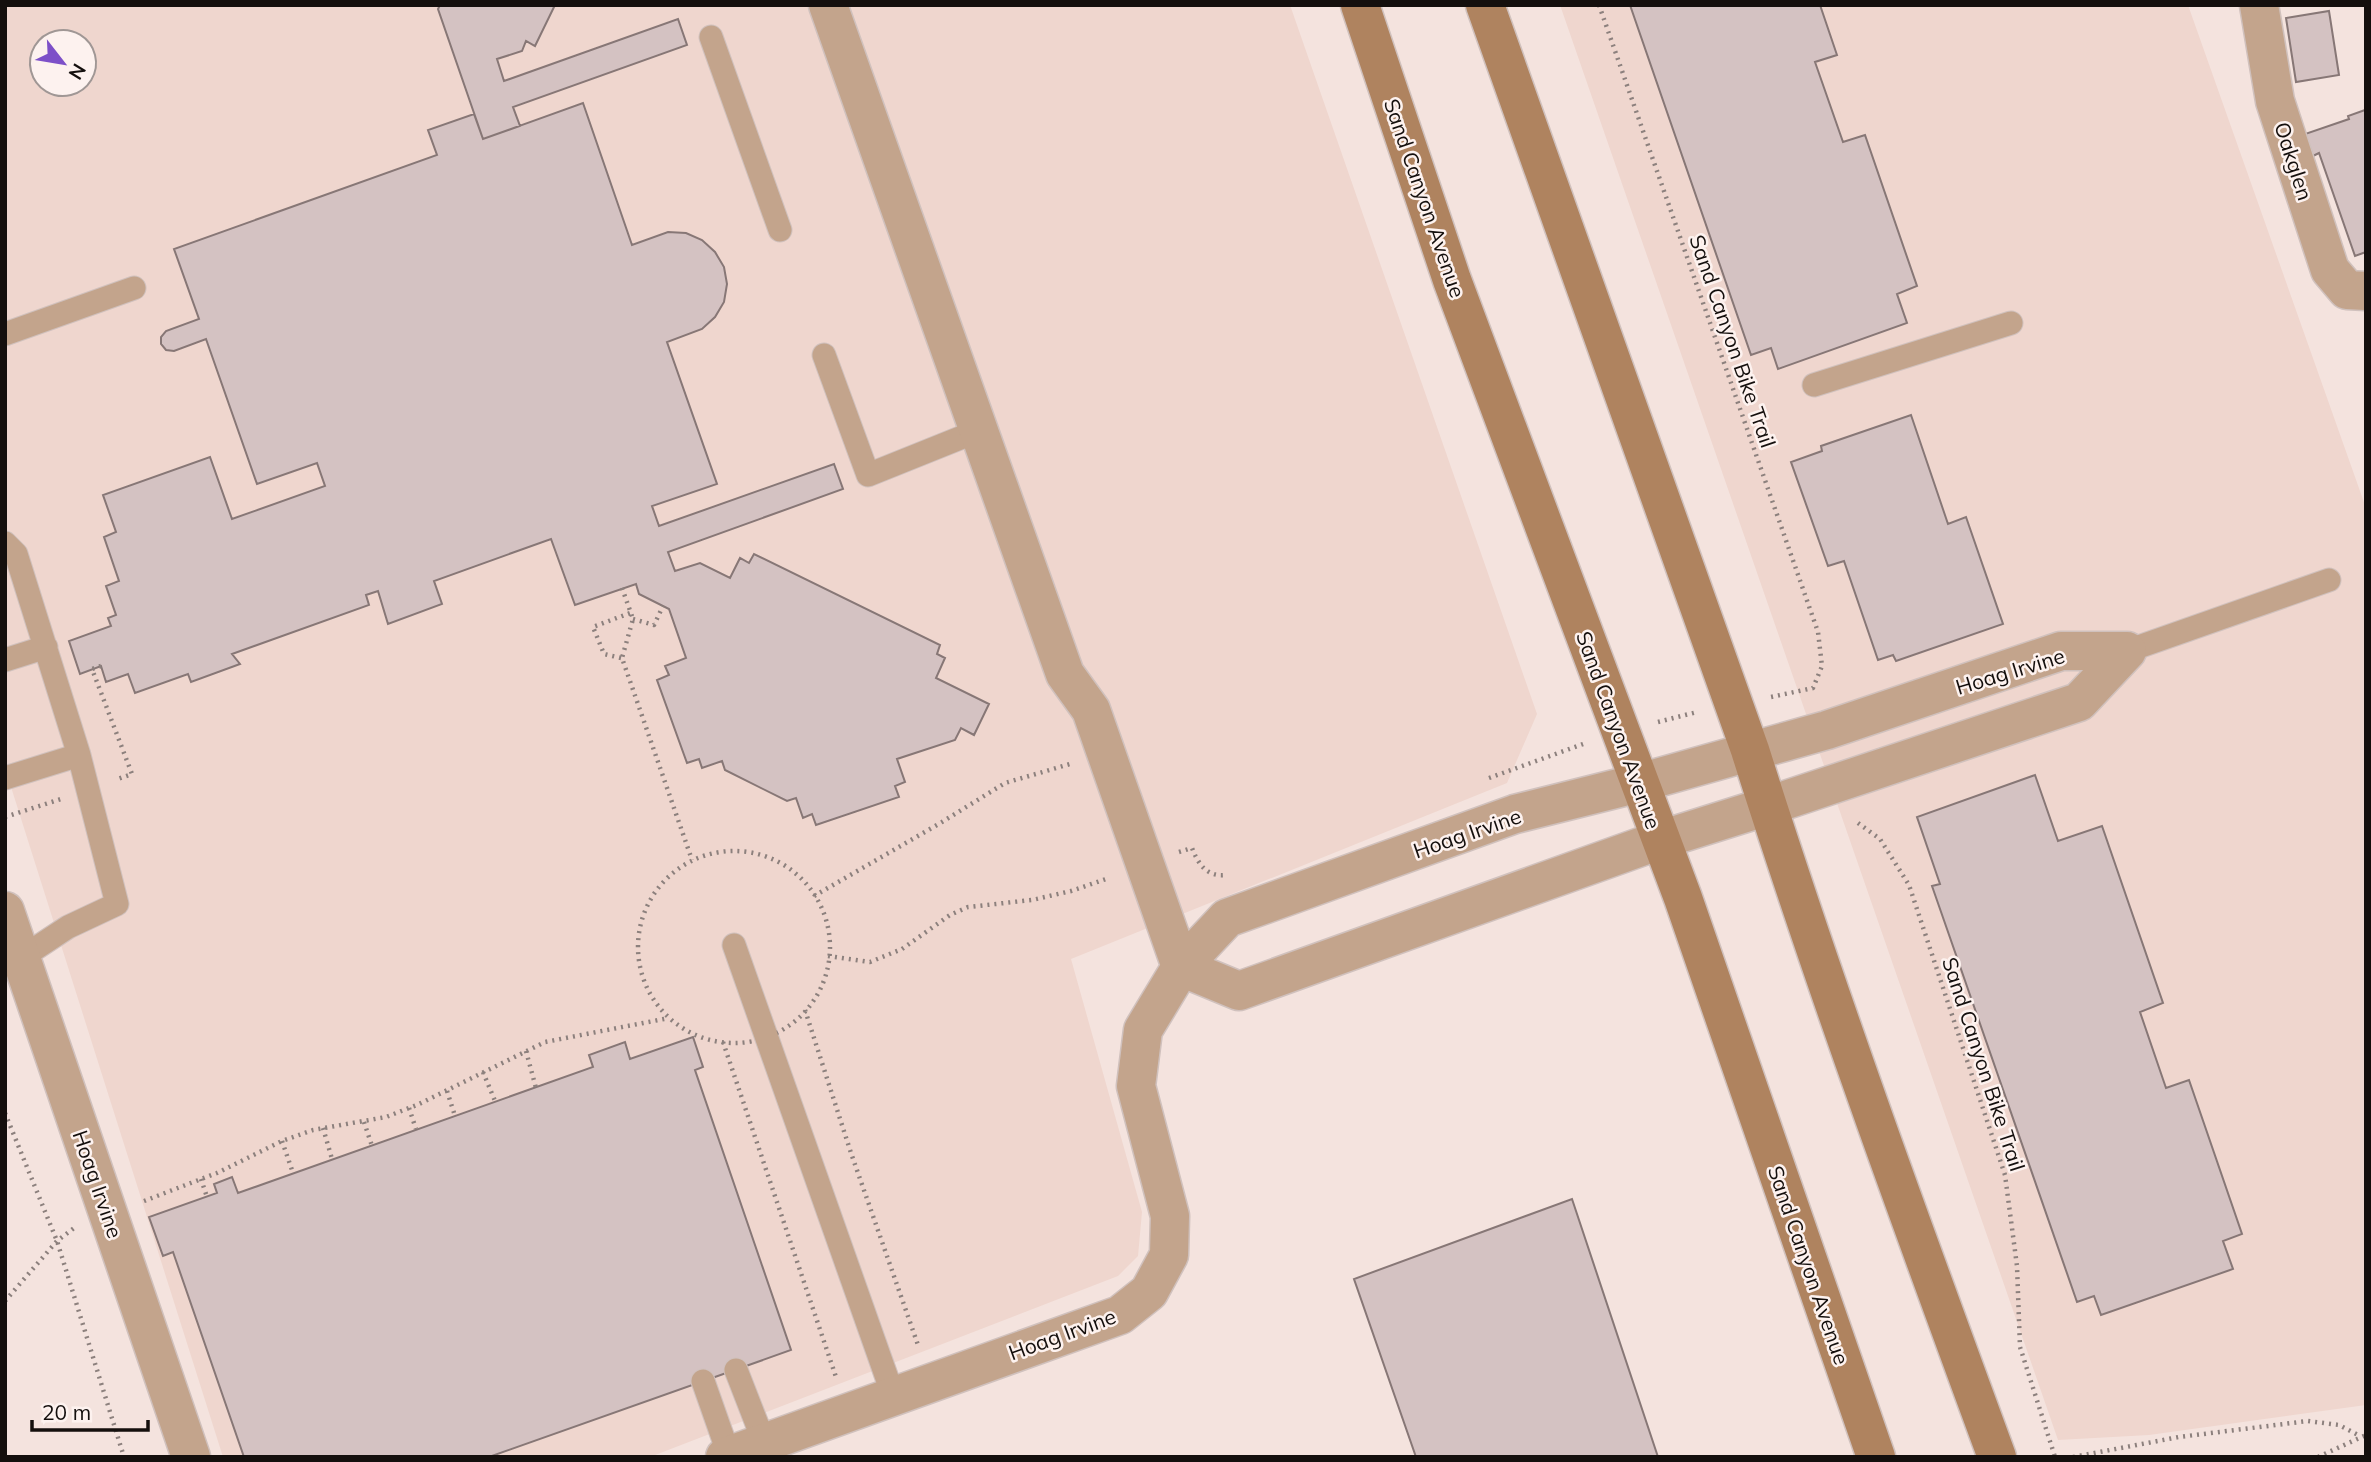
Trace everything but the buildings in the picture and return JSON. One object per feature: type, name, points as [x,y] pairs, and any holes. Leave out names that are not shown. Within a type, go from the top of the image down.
[{"type":"main road","name":"Sand Canyon Avenue","points":[[1360,5],[1452,280],[1687,911],[1876,1457]]},
{"type":"main road","points":[[1485,5],[1750,750],[1904,1204],[1997,1457]]},
{"type":"street","points":[[828,5],[1065,674],[1091,710],[1181,967],[1239,991],[1660,840],[2079,702],[2127,651]]},
{"type":"street","name":"Oakglen","points":[[2259,5],[2275,101],[2330,270],[2347,290],[2366,291]]},
{"type":"street","name":"Hoag Irvine","points":[[727,1456],[1120,1315],[1149,1292],[1169,1255],[1170,1216],[1136,1086],[1143,1030],[1181,967],[1227,918],[1515,814],[1639,783],[1826,730],[2062,651],[2127,651]]},
{"type":"street","name":"Hoag Irvine","points":[[5,911],[191,1457]]},
{"type":"lane","points":[[711,37],[780,230]]},
{"type":"lane","points":[[5,334],[134,288]]},
{"type":"lane","points":[[1814,385],[2011,323]]},
{"type":"lane","points":[[824,355],[868,475],[980,430]]},
{"type":"lane","points":[[5,543],[16,554],[46,647],[79,755],[117,904],[68,927],[21,958]]},
{"type":"lane","points":[[2127,651],[2329,580]]},
{"type":"lane","points":[[5,660],[46,647]]},
{"type":"lane","points":[[5,778],[79,755]]},
{"type":"lane","points":[[734,945],[893,1395]]},
{"type":"lane","points":[[736,1370],[764,1442]]},
{"type":"lane","points":[[703,1381],[727,1456]]},
{"type":"path","name":"Sand Canyon Bike Trail","points":[[1599,5],[1818,632],[1822,666],[1814,688],[1733,704]]},
{"type":"path","points":[[622,588],[632,616],[622,658],[692,860]]},
{"type":"path","points":[[622,658],[604,654],[593,627],[632,616],[654,625],[663,606]]},
{"type":"path","points":[[1488,779],[1620,731],[1733,704]]},
{"type":"path","points":[[814,896],[1004,783],[1107,753]]},
{"type":"path","name":"Sand Canyon Bike Trail","points":[[1858,823],[1880,839],[1909,885],[2005,1175],[2017,1266],[2020,1347],[2055,1457]]},
{"type":"path","points":[[828,956],[870,962],[902,949],[950,915],[968,907],[1032,900],[1072,891],[1192,848],[1200,866],[1220,876],[1229,875]]},
{"type":"path","points":[[5,1301],[57,1241],[78,1226],[201,1179],[282,1140],[323,1128],[386,1117],[409,1108],[545,1042],[669,1018]]},
{"type":"path","points":[[526,1051],[536,1087]]},
{"type":"path","points":[[483,1072],[495,1101]]},
{"type":"path","points":[[447,1091],[455,1116]]},
{"type":"path","points":[[409,1108],[416,1129]]},
{"type":"path","points":[[5,1113],[57,1241],[124,1457]]},
{"type":"path","points":[[364,1122],[372,1146]]},
{"type":"path","points":[[323,1128],[332,1159]]},
{"type":"path","points":[[282,1140],[293,1173]]},
{"type":"path","points":[[201,1179],[207,1197]]},
{"type":"path","points":[[2073,1457],[2179,1437],[2308,1421],[2339,1425],[2363,1436]]},
{"type":"path","points":[[2318,1457],[2363,1436]]},
{"type":"shaded area","points":[[5,5],[1290,5],[1537,714],[1507,783],[1071,959],[1142,1212],[1138,1256],[1118,1276],[650,1457],[223,1457],[5,768]]},
{"type":"shaded area","points":[[1560,5],[2188,5],[2366,508],[2366,1405],[2149,1435],[2058,1440]]}]
